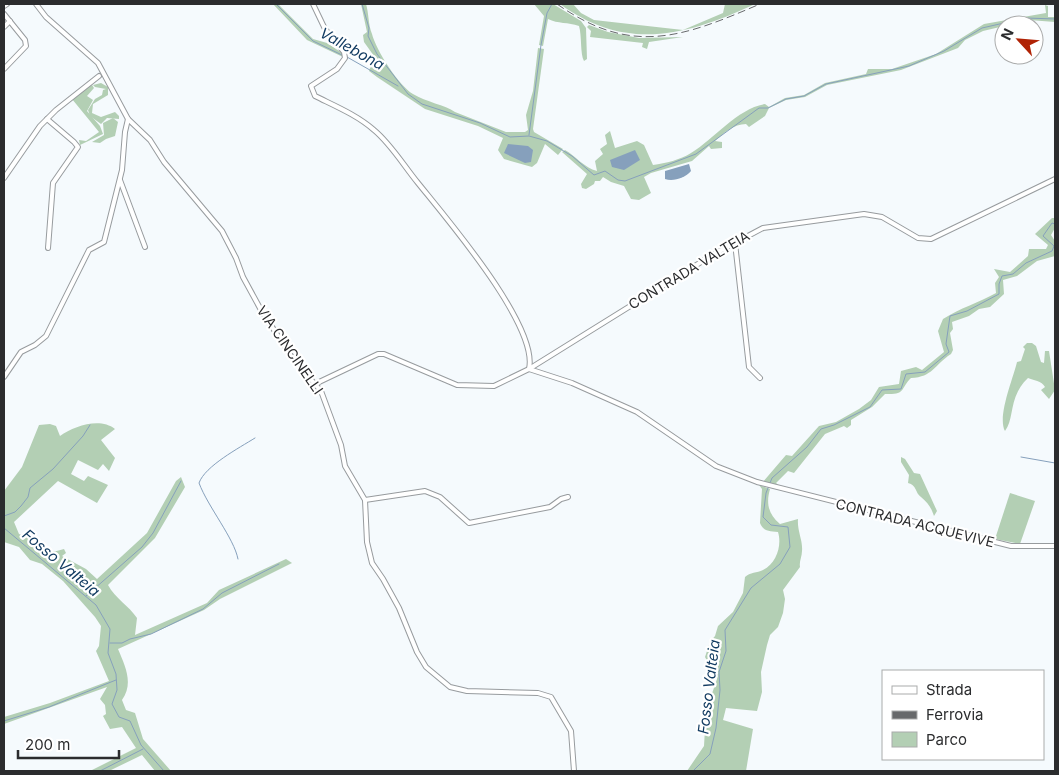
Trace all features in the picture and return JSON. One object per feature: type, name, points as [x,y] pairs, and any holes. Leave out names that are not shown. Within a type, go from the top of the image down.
[{"type":"street","points":[[4,177],[30,137],[47,119],[65,102],[101,77],[98,63],[46,17],[36,4]]},
{"type":"street","points":[[313,4],[325,29],[345,56],[337,69],[311,86],[311,91],[315,96],[353,115],[375,130],[428,197],[500,291],[524,337],[529,354],[529,369]]},
{"type":"street","points":[[4,14],[25,40],[26,46],[4,69]]},
{"type":"street","points":[[4,28],[10,21]]},
{"type":"street","name":"VIA CINCINELLI","points":[[101,77],[110,84],[128,119],[150,140],[164,162],[222,232],[236,258],[242,277],[261,310],[293,359],[317,383],[340,445],[345,466],[365,500],[367,542],[372,563],[384,578],[417,652],[426,667],[450,687],[467,691],[538,693],[551,697],[571,731],[574,771]]},
{"type":"street","points":[[47,119],[78,147],[53,183],[48,248]]},
{"type":"street","points":[[4,377],[22,352],[35,346],[46,336],[90,250],[104,242],[120,180],[128,119]]},
{"type":"street","name":"CONTRADA VALTEIA","points":[[317,383],[378,354],[384,354],[457,385],[494,386],[529,369],[752,232],[776,224],[864,214],[882,218],[918,238],[935,239],[1055,179]]},
{"type":"street","points":[[120,180],[145,247]]},
{"type":"street","points":[[734,243],[749,367],[760,378]]},
{"type":"street","name":"CONTRADA ACQUEVIVE","points":[[529,369],[572,383],[637,412],[716,466],[757,482],[1011,546],[1055,546]]},
{"type":"street","points":[[365,500],[424,491],[440,497],[469,523],[550,507],[561,498],[568,497]]},
{"type":"green space","points":[[273,4],[278,4],[313,39],[327,43],[342,53],[343,57],[307,40]]},
{"type":"green space","points":[[361,4],[366,4],[371,30],[378,49],[395,76],[407,90],[424,99],[506,132],[525,132],[528,130],[526,115],[533,91],[538,48],[544,49],[533,129],[534,132],[563,149],[558,155],[545,144],[537,163],[532,167],[504,159],[498,150],[503,138],[478,126],[425,109],[377,77],[369,71],[372,63],[379,63],[364,42],[363,35],[367,32]]},
{"type":"green space","points":[[534,4],[553,4],[581,21],[586,28],[587,59],[584,61],[583,58],[579,26],[548,19],[543,46],[539,45],[544,16]]},
{"type":"green space","points":[[560,4],[573,4],[581,13],[594,20],[683,30],[723,13],[725,4],[755,4],[730,15],[681,31],[632,34],[608,29],[584,19]]},
{"type":"green space","points":[[1045,5],[1048,6],[1048,17],[1055,17],[1055,22],[1044,21],[1044,15],[1035,15],[1046,13]]},
{"type":"green space","points":[[994,22],[994,28],[983,31],[965,40],[958,48],[901,70],[827,85],[805,97],[786,100],[769,108],[765,116],[749,127],[746,124],[737,126],[722,135],[715,141],[722,142],[722,148],[711,149],[709,146],[692,161],[651,173],[644,177],[651,193],[639,200],[631,199],[624,186],[603,177],[600,181],[595,181],[594,184],[586,189],[582,188],[581,184],[587,174],[562,152],[565,150],[588,167],[597,171],[595,161],[603,154],[600,149],[607,144],[605,135],[610,131],[615,148],[637,141],[644,145],[653,165],[673,161],[700,147],[745,111],[765,104],[769,107],[785,98],[804,95],[825,83],[866,74],[868,69],[892,69],[936,54],[984,24]]},
{"type":"green space","points":[[589,25],[608,32],[639,38],[683,37],[649,42],[647,49],[642,47],[643,43],[590,37],[591,31],[587,27]]},
{"type":"green space","points":[[101,83],[108,87],[108,95],[93,104],[92,113],[101,117],[115,112],[119,119],[107,118],[101,124],[90,116],[88,110],[95,99],[102,95],[103,90],[106,89],[93,85]]},
{"type":"green space","points":[[92,85],[94,88],[87,96],[93,100],[87,111],[100,126],[103,134],[80,145],[79,140],[86,141],[99,132],[72,99]]},
{"type":"green space","points":[[113,118],[118,122],[115,136],[100,143],[92,142],[104,135],[103,123]]},
{"type":"green space","points":[[1052,218],[1055,218],[1055,228],[1051,235],[1055,241],[1055,256],[1037,261],[1017,276],[1003,280],[1004,294],[990,307],[979,309],[969,316],[952,322],[953,329],[950,333],[953,350],[951,354],[929,373],[911,378],[900,392],[885,394],[872,407],[851,420],[851,425],[847,428],[844,426],[825,434],[794,473],[788,471],[776,483],[783,489],[762,483],[786,455],[792,456],[819,426],[836,422],[859,409],[871,400],[879,387],[899,384],[901,371],[916,367],[922,370],[944,352],[938,331],[943,319],[996,293],[995,283],[999,277],[994,269],[1010,272],[1028,256],[1029,249],[1046,249],[1048,245],[1035,234]]},
{"type":"green space","points":[[1027,343],[1032,343],[1036,346],[1041,362],[1044,363],[1045,351],[1049,351],[1055,390],[1049,399],[1041,390],[1045,387],[1044,385],[1028,378],[1017,392],[1010,420],[1005,431],[1003,417],[1006,398],[1017,362],[1021,361],[1025,349],[1023,347]]},
{"type":"green space","points":[[50,424],[56,426],[60,436],[72,429],[87,424],[109,425],[115,429],[101,440],[115,458],[109,471],[103,464],[98,470],[78,460],[71,474],[84,481],[88,476],[108,485],[97,503],[58,481],[14,522],[19,534],[27,537],[41,551],[53,552],[64,549],[66,553],[62,556],[86,569],[97,579],[147,533],[176,481],[181,477],[185,487],[155,538],[108,585],[137,618],[135,635],[207,603],[219,590],[286,559],[292,563],[220,599],[204,610],[118,649],[128,681],[126,694],[122,700],[126,710],[135,713],[143,739],[171,771],[155,771],[142,755],[109,771],[90,771],[136,748],[122,727],[110,729],[103,716],[106,714],[105,705],[100,699],[107,687],[4,724],[4,717],[50,703],[109,681],[96,651],[99,646],[101,626],[95,617],[63,581],[42,564],[30,560],[19,547],[4,542],[4,491],[22,467],[39,425]]},
{"type":"green space","points":[[901,457],[905,459],[914,473],[920,474],[937,511],[934,516],[913,485],[908,483],[909,475],[901,462]]},
{"type":"green space","points":[[759,485],[770,489],[769,508],[780,524],[798,519],[802,547],[800,567],[783,590],[785,599],[783,613],[778,627],[770,635],[767,645],[761,672],[762,692],[757,711],[726,708],[723,720],[753,729],[746,771],[687,771],[704,746],[706,711],[717,679],[705,657],[710,642],[715,636],[718,626],[733,612],[743,593],[745,577],[768,567],[775,558],[779,548],[778,532],[765,530],[760,523],[762,489]]},
{"type":"green space","points":[[1010,493],[1035,501],[1020,544],[995,539]]},
{"type":"water","points":[[508,144],[528,146],[533,150],[531,162],[525,163],[504,153]]},
{"type":"water","points":[[635,150],[640,160],[624,170],[612,167],[610,160]]},
{"type":"water","points":[[689,164],[691,171],[686,176],[675,180],[665,179],[665,171]]},
{"type":"waterway","name":"Vallebona","points":[[276,4],[313,41],[344,56]]},
{"type":"waterway","points":[[362,4],[369,28],[368,36],[377,54],[408,94],[422,104],[480,123],[510,137],[529,136],[547,141],[572,156],[594,175],[605,171],[618,180],[625,181],[696,154],[759,108],[768,108],[786,99],[804,96],[826,84],[909,66],[944,51],[982,28],[1026,18],[1055,19]]},
{"type":"waterway","points":[[529,135],[541,45],[547,13],[552,4]]},
{"type":"waterway","name":"Vallebona","points":[[347,57],[398,86]]},
{"type":"waterway","name":"Fosso Valteia","points":[[693,771],[710,754],[716,728],[720,690],[719,672],[726,651],[725,630],[751,588],[780,564],[790,547],[788,527],[771,525],[763,517],[766,493],[772,478],[807,447],[821,429],[834,425],[870,407],[882,390],[901,389],[906,374],[925,372],[949,352],[946,344],[950,316],[967,311],[999,294],[999,284],[1002,276],[1013,274],[1026,263],[1052,251],[1054,246],[1043,236],[1052,223],[1055,224]]},
{"type":"waterway","points":[[4,516],[15,512],[21,506],[28,497],[30,488],[53,469],[83,436],[90,425]]},
{"type":"waterway","points":[[238,559],[236,551],[199,483],[202,477],[215,464],[255,438]]},
{"type":"waterway","points":[[1021,457],[1055,463]]},
{"type":"waterway","points":[[86,596],[142,547],[153,533],[181,481]]},
{"type":"waterway","name":"Fosso Valteia","points":[[4,528],[96,605],[110,629],[108,653],[116,674],[117,690],[112,704],[119,717],[130,721],[141,745],[164,771]]},
{"type":"waterway","points":[[110,643],[122,643],[151,634],[203,609],[222,593],[279,564]]},
{"type":"waterway","points":[[4,721],[49,707],[116,680]]},
{"type":"waterway","points":[[100,771],[143,749]]},
{"type":"railway","points":[[557,4],[584,21],[610,31],[634,36],[658,36],[682,32],[732,16],[760,4]]}]
